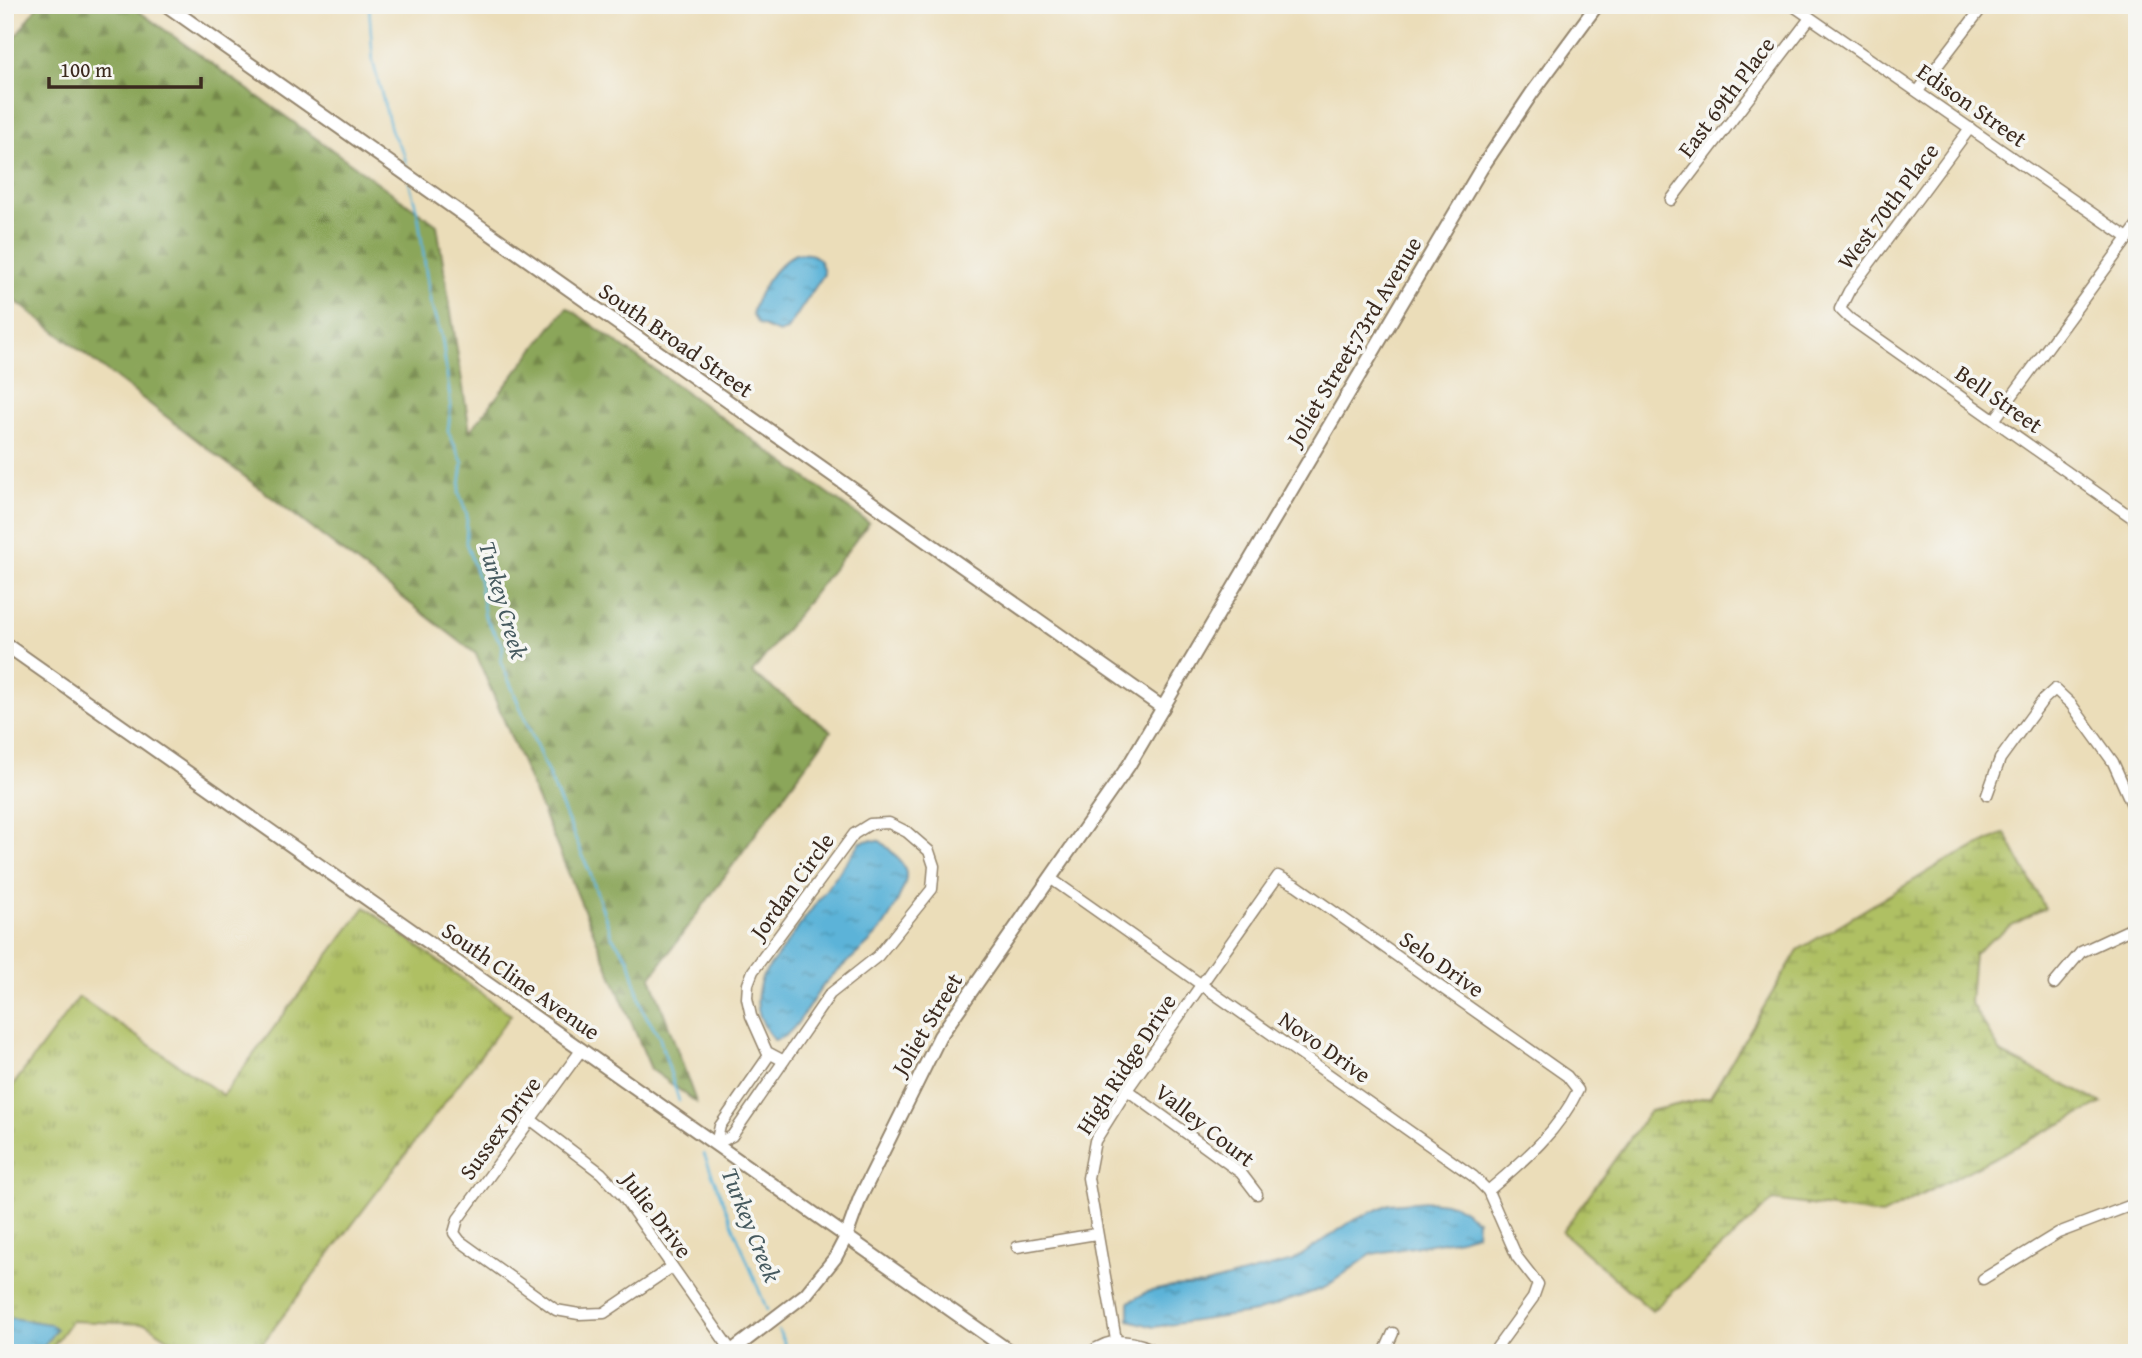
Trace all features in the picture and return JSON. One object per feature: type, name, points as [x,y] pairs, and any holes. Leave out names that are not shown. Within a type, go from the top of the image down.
[{"type":"street","name":"South Broad Street","points":[[166,5],[1163,708]]},
{"type":"street","name":"Joliet Street;73rd Avenue","points":[[1163,708],[1481,169],[1531,93],[1597,5]]},
{"type":"street","name":"Edison Street","points":[[1792,5],[2128,238]]},
{"type":"street","points":[[1919,91],[1984,5]]},
{"type":"street","points":[[2132,5],[2137,8]]},
{"type":"street","name":"East 69th Place","points":[[1671,200],[1810,18]]},
{"type":"street","name":"West 70th Place","points":[[1840,309],[1849,291],[1970,128]]},
{"type":"street","points":[[1995,419],[2137,226]]},
{"type":"street","name":"Bell Street","points":[[1840,309],[2137,521]]},
{"type":"street","name":"South Cline Avenue","points":[[5,645],[1012,1353]]},
{"type":"street","points":[[1987,795],[2000,759],[2043,700],[2055,689],[2071,704],[2113,762],[2137,816]]},
{"type":"street","name":"Joliet Street","points":[[731,1352],[807,1294],[823,1276],[846,1237],[860,1198],[940,1036],[1129,765],[1163,708]]},
{"type":"street","name":"Jordan Circle","points":[[716,1144],[732,1136],[830,994],[878,956],[932,889],[934,866],[929,851],[907,832],[889,823],[870,824],[854,834],[753,971],[748,984],[749,1007],[770,1054]]},
{"type":"street","name":"High Ridge Drive","points":[[1116,1340],[1088,1178],[1095,1141],[1127,1090],[1278,876]]},
{"type":"street","name":"Selo Drive","points":[[1278,876],[1567,1076],[1578,1090],[1557,1126],[1530,1155],[1488,1192]]},
{"type":"street","name":"Novo Drive","points":[[1050,878],[1462,1168],[1488,1192],[1517,1257],[1538,1284],[1533,1298],[1493,1353]]},
{"type":"street","points":[[2054,985],[2081,952],[2137,926]]},
{"type":"street","name":"Sussex Drive","points":[[582,1049],[457,1219],[454,1233],[460,1241],[556,1310],[579,1314],[604,1313],[672,1267]]},
{"type":"street","points":[[716,1144],[720,1126],[770,1054],[784,1061]]},
{"type":"street","name":"Valley Court","points":[[1127,1090],[1241,1173],[1257,1194]]},
{"type":"street","name":"Julie Drive","points":[[530,1119],[622,1195],[731,1352]]},
{"type":"street","points":[[1983,1279],[2058,1233],[2137,1203]]},
{"type":"street","points":[[1017,1247],[1096,1234]]},
{"type":"street","points":[[1384,1353],[1393,1333]]},
{"type":"street","points":[[1090,1353],[1096,1347],[1116,1340],[1144,1344],[1159,1353]]},
{"type":"green space","points":[[38,5],[130,5],[437,225],[470,431],[567,307],[869,523],[752,673],[831,731],[651,977],[696,1102],[651,1069],[476,654],[5,293],[5,52]]},
{"type":"green space","points":[[2005,833],[2045,908],[2010,926],[1974,953],[1970,1002],[2002,1054],[2102,1103],[1882,1215],[1773,1200],[1652,1311],[1562,1232],[1650,1111],[1710,1097],[1798,950],[1946,861]]},
{"type":"green space","points":[[365,907],[511,1015],[255,1353],[191,1353],[146,1324],[71,1321],[48,1353],[5,1353],[5,1096],[79,997],[223,1095]]},
{"type":"water","points":[[795,254],[815,256],[821,263],[824,274],[787,330],[779,333],[758,324],[752,314],[768,280]]},
{"type":"water","points":[[880,841],[905,869],[905,882],[893,911],[877,935],[827,981],[789,1032],[774,1040],[758,1010],[762,977],[861,842]]},
{"type":"water","points":[[1428,1201],[1453,1204],[1477,1220],[1476,1234],[1372,1254],[1324,1288],[1256,1312],[1154,1327],[1129,1320],[1129,1302],[1147,1292],[1202,1285],[1293,1261],[1352,1221],[1389,1204]]},
{"type":"water","points":[[5,1317],[50,1324],[56,1329],[39,1353],[5,1353]]},
{"type":"waterway","name":"Turkey Creek","points":[[369,5],[373,62],[392,133],[404,154],[407,169]]},
{"type":"waterway","name":"Turkey Creek","points":[[409,182],[418,214],[430,301],[442,338],[451,405],[448,431],[463,463],[459,493],[467,515],[466,543],[479,580],[485,617],[503,646],[501,662],[590,873],[612,937],[629,959],[643,1011],[659,1036],[679,1101]]},
{"type":"waterway","name":"Turkey Creek","points":[[704,1154],[767,1310]]},
{"type":"waterway","name":"Turkey Creek","points":[[779,1331],[789,1353]]}]
